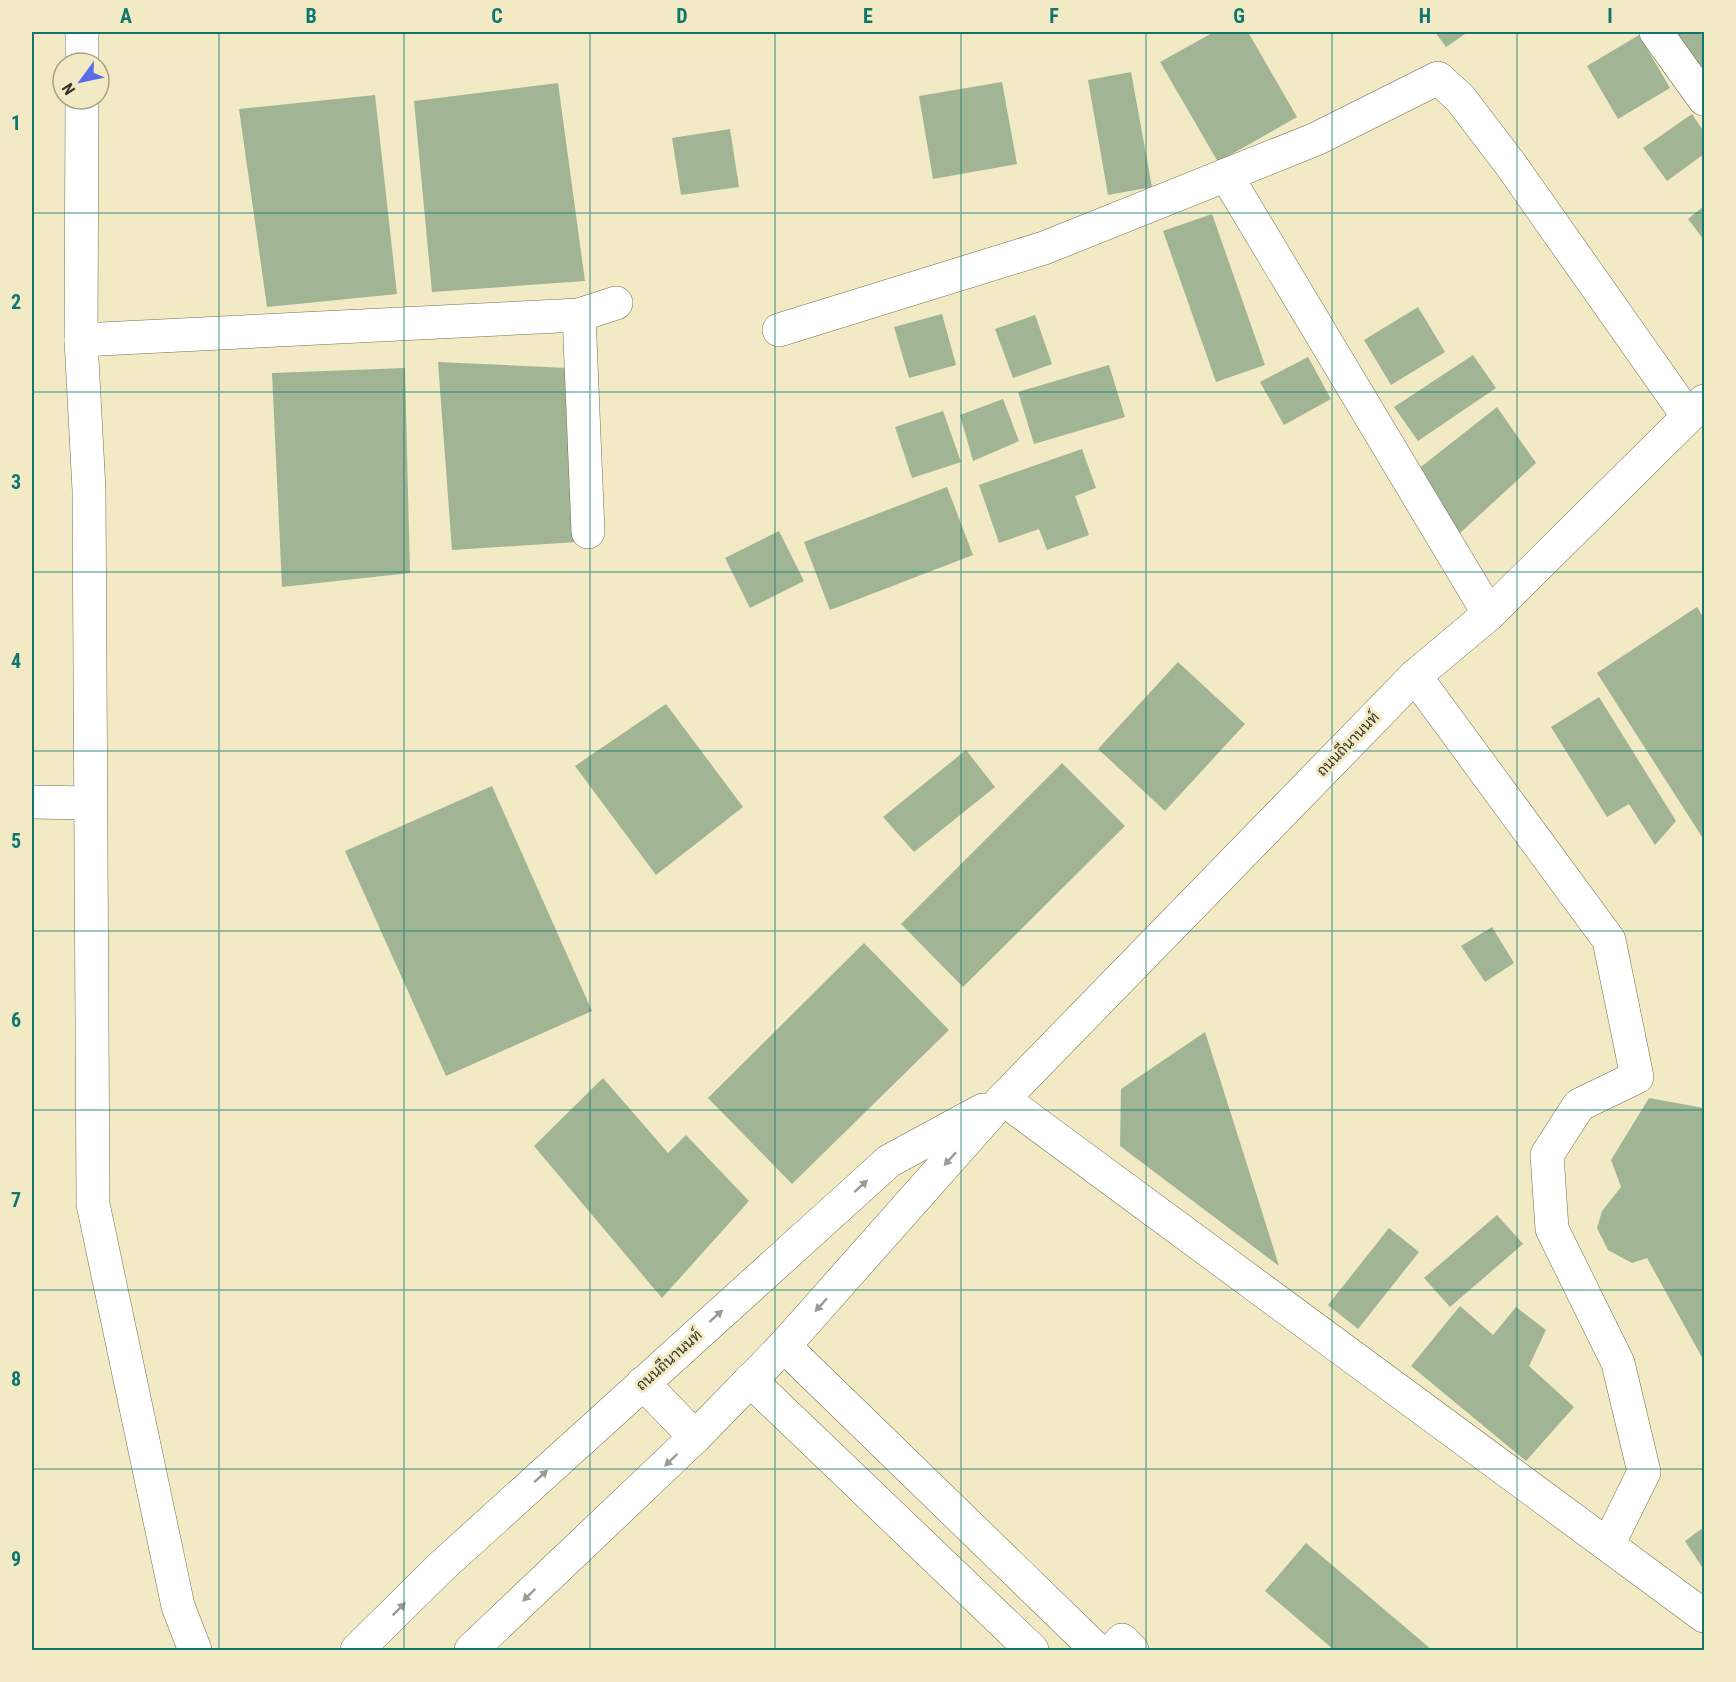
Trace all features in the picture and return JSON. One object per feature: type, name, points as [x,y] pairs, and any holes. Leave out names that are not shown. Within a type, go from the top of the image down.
[{"type":"street","points":[[82,32],[82,51]]},
{"type":"street","points":[[1656,32],[1704,99]]},
{"type":"street","points":[[778,330],[1044,248],[1316,139],[1437,78],[1460,98],[1696,408]]},
{"type":"street","points":[[82,111],[81,340],[88,490],[93,1204],[178,1606],[195,1650]]},
{"type":"street","points":[[1226,175],[1489,614]]},
{"type":"street","points":[[81,340],[579,315],[616,303]]},
{"type":"street","points":[[579,315],[588,532]]},
{"type":"street","name":"ถนนถีนานนท์","points":[[471,1650],[695,1437],[784,1346],[1003,1099],[1415,676],[1489,614],[1696,408]]},
{"type":"street","points":[[1415,676],[1609,940],[1637,1077],[1579,1105],[1547,1155],[1552,1229],[1618,1363],[1644,1472],[1608,1545]]},
{"type":"street","points":[[32,802],[90,803]]},
{"type":"street","points":[[1003,1099],[1704,1616]]},
{"type":"street","name":"ถนนถีนานนท์","points":[[357,1650],[442,1566],[889,1161],[1003,1099]]},
{"type":"street","points":[[784,1346],[1097,1650]]},
{"type":"street","points":[[750,1380],[1032,1650]]},
{"type":"street","points":[[643,1383],[695,1437]]},
{"type":"street","points":[[1113,1650],[1122,1640],[1132,1650]]},
{"type":"building","points":[[1214,32],[1248,32],[1297,117],[1218,162],[1160,62]]},
{"type":"building","points":[[1435,32],[1468,32],[1446,47]]},
{"type":"building","points":[[1673,32],[1704,32],[1704,84]]},
{"type":"building","points":[[1639,35],[1670,88],[1618,119],[1587,66]]},
{"type":"building","points":[[1131,72],[1152,187],[1108,195],[1088,80]]},
{"type":"building","points":[[1002,82],[1017,164],[933,179],[919,96]]},
{"type":"building","points":[[558,83],[585,281],[432,292],[414,101]]},
{"type":"building","points":[[375,95],[397,294],[267,307],[239,109]]},
{"type":"building","points":[[1692,114],[1704,132],[1704,154],[1667,181],[1643,148]]},
{"type":"building","points":[[730,129],[739,187],[681,195],[672,138]]},
{"type":"building","points":[[1704,206],[1704,240],[1688,219]]},
{"type":"building","points":[[1212,214],[1265,365],[1216,382],[1163,231]]},
{"type":"building","points":[[1418,307],[1445,352],[1391,385],[1364,340]]},
{"type":"building","points":[[942,314],[956,365],[909,378],[894,327]]},
{"type":"building","points":[[1035,315],[1052,364],[1013,378],[995,329]]},
{"type":"building","points":[[1473,355],[1496,388],[1418,441],[1394,407]]},
{"type":"building","points":[[1308,357],[1331,399],[1284,425],[1260,382]]},
{"type":"building","points":[[438,362],[567,368],[577,542],[452,550]]},
{"type":"building","points":[[1109,365],[1125,417],[1034,444],[1018,392]]},
{"type":"building","points":[[405,368],[410,573],[282,587],[272,373]]},
{"type":"building","points":[[1003,399],[1019,441],[973,461],[960,415]]},
{"type":"building","points":[[1497,407],[1536,463],[1459,534],[1417,470]]},
{"type":"building","points":[[943,411],[961,462],[912,478],[895,427]]},
{"type":"building","points":[[1082,449],[1096,488],[1075,496],[1089,535],[1047,550],[1039,529],[999,543],[979,485]]},
{"type":"building","points":[[947,487],[973,555],[830,610],[804,542]]},
{"type":"building","points":[[779,531],[804,581],[750,608],[725,558]]},
{"type":"building","points":[[1697,607],[1704,618],[1704,840],[1597,673]]},
{"type":"building","points":[[1178,662],[1245,724],[1165,811],[1098,749]]},
{"type":"building","points":[[1599,697],[1676,821],[1655,845],[1629,804],[1607,817],[1551,727]]},
{"type":"building","points":[[666,704],[743,807],[656,875],[575,766]]},
{"type":"building","points":[[966,750],[995,787],[914,852],[883,817]]},
{"type":"building","points":[[1062,763],[1125,826],[963,987],[901,924]]},
{"type":"building","points":[[492,786],[592,1011],[446,1076],[345,851]]},
{"type":"building","points":[[1492,927],[1514,963],[1485,982],[1461,946]]},
{"type":"building","points":[[864,943],[949,1030],[792,1184],[708,1098]]},
{"type":"building","points":[[1205,1032],[1279,1266],[1120,1146],[1121,1089]]},
{"type":"building","points":[[603,1078],[668,1153],[686,1135],[749,1201],[662,1298],[534,1146]]},
{"type":"building","points":[[1649,1098],[1704,1108],[1704,1361],[1647,1258],[1632,1263],[1608,1250],[1597,1228],[1602,1211],[1621,1187],[1611,1160]]},
{"type":"building","points":[[1497,1215],[1523,1244],[1450,1307],[1424,1278]]},
{"type":"building","points":[[1389,1228],[1419,1252],[1358,1329],[1328,1305]]},
{"type":"building","points":[[1460,1306],[1493,1335],[1516,1307],[1546,1330],[1529,1366],[1574,1407],[1526,1461],[1411,1366]]},
{"type":"building","points":[[1704,1527],[1704,1570],[1685,1541]]},
{"type":"building","points":[[1306,1543],[1432,1650],[1334,1650],[1265,1591]]}]
